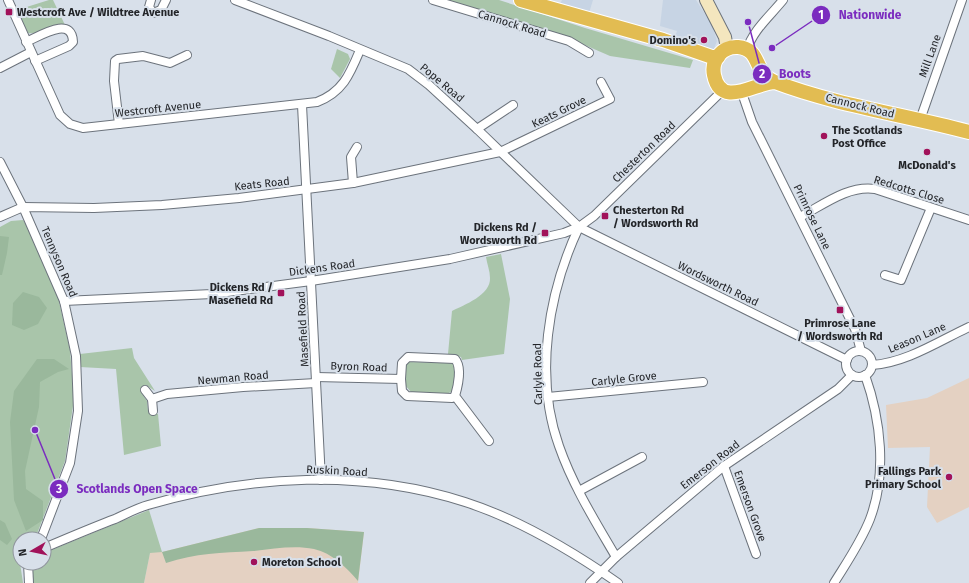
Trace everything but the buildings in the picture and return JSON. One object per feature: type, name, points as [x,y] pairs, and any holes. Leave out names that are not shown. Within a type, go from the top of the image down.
[{"type":"highway","points":[[521,0],[663,40],[712,57],[739,47],[747,50],[756,59],[763,76],[775,82]]},
{"type":"highway","points":[[697,52],[708,65],[718,83],[731,93],[775,82]]},
{"type":"highway","points":[[718,83],[713,68],[722,53]]},
{"type":"highway","points":[[747,90],[757,80],[759,68]]},
{"type":"highway","name":"Cannock Road","points":[[775,82],[820,96],[969,132]]},
{"type":"main road","points":[[706,0],[725,37],[722,53]]},
{"type":"street","name":"Westcroft Avenue","points":[[8,0],[60,115],[66,121],[83,128],[302,105],[317,102],[330,97],[350,74],[360,50]]},
{"type":"street","points":[[151,0],[149,7],[153,13],[161,10],[166,0]]},
{"type":"street","name":"Pope Road","points":[[235,0],[408,69],[430,85],[579,227]]},
{"type":"street","name":"Cannock Road","points":[[433,0],[569,42],[589,53]]},
{"type":"street","points":[[747,50],[756,34],[783,0]]},
{"type":"street","name":"Mill Lane","points":[[920,120],[962,0]]},
{"type":"street","points":[[26,42],[60,28],[67,28],[70,32],[73,42],[69,46],[35,61]]},
{"type":"street","points":[[0,68],[31,52]]},
{"type":"street","points":[[119,124],[114,81],[115,61],[118,59],[144,56],[170,63],[187,55]]},
{"type":"street","name":"Keats Grove","points":[[500,152],[610,99],[601,82]]},
{"type":"street","name":"Chesterton Road","points":[[579,227],[594,216],[718,95],[718,83]]},
{"type":"street","name":"Primrose Lane","points":[[747,90],[752,122],[855,329],[861,351]]},
{"type":"street","name":"Masefield Road","points":[[302,105],[322,480]]},
{"type":"street","points":[[477,129],[512,105]]},
{"type":"street","points":[[353,183],[352,157],[357,147]]},
{"type":"street","name":"Keats Road","points":[[22,207],[94,208],[162,205],[307,190],[353,183],[500,152]]},
{"type":"street","name":"Tennyson Road","points":[[0,162],[64,301],[76,356],[78,411],[70,463],[44,531]]},
{"type":"street","name":"Redcotts Close","points":[[800,217],[845,193],[865,188],[875,189],[969,220]]},
{"type":"street","points":[[0,217],[22,207]]},
{"type":"street","points":[[885,275],[901,280],[931,208]]},
{"type":"street","name":"Dickens Road","points":[[64,301],[212,294],[311,282],[450,259],[564,233],[579,227]]},
{"type":"street","name":"Wordsworth Road","points":[[579,227],[847,360]]},
{"type":"street","name":"Carlyle Road","points":[[579,227],[554,296],[549,327],[548,398],[559,446],[578,491],[616,557]]},
{"type":"street","name":"Leason Lane","points":[[872,365],[883,364],[900,359],[969,327]]},
{"type":"street","points":[[861,351],[867,353],[871,358],[872,365],[870,371],[859,377],[852,375],[848,370],[847,360],[851,353],[861,351]]},
{"type":"street","name":"Byron Road","points":[[408,357],[455,359],[458,365],[458,389],[455,396],[452,398],[407,396],[402,391],[401,379],[402,363],[408,357]]},
{"type":"street","name":"Emerson Road","points":[[590,583],[616,557],[724,466],[838,389],[852,375]]},
{"type":"street","points":[[834,583],[869,521],[878,490],[879,448],[877,414],[865,375]]},
{"type":"street","name":"Byron Road","points":[[316,380],[401,379]]},
{"type":"street","name":"Newman Road","points":[[152,399],[167,394],[316,380]]},
{"type":"street","name":"Carlyle Grove","points":[[548,398],[703,382]]},
{"type":"street","points":[[145,390],[152,399],[152,411]]},
{"type":"street","points":[[455,396],[489,441]]},
{"type":"street","points":[[578,491],[642,457]]},
{"type":"street","name":"Emerson Grove","points":[[724,466],[756,554]]},
{"type":"street","name":"Ruskin Road","points":[[52,545],[147,505],[200,491],[245,484],[322,480],[380,484],[434,494],[466,502],[520,525],[566,549],[618,583]]},
{"type":"street","points":[[28,571],[29,583]]},
{"type":"shaded area","points":[[562,0],[593,0],[589,13],[560,4]]},
{"type":"shaded area","points":[[663,0],[696,0],[712,25],[717,41],[713,51],[674,39],[677,31],[660,26]]},
{"type":"shaded area","name":"Fallings Park Primary School","points":[[969,378],[969,507],[937,523],[927,507],[930,447],[888,448],[886,405],[927,398]]},
{"type":"shaded area","name":"Moreton School","points":[[259,528],[307,528],[364,532],[358,583],[144,583],[150,552],[162,552]]},
{"type":"green space","points":[[53,0],[65,25],[28,33],[17,10]]},
{"type":"green space","points":[[446,0],[499,0],[585,28],[693,60],[690,68],[610,56],[571,39]]},
{"type":"green space","points":[[337,49],[348,54],[350,59],[340,78],[331,69]]},
{"type":"green space","points":[[23,220],[31,232],[58,297],[70,350],[74,399],[65,461],[38,531],[12,531],[12,571],[21,571],[23,583],[0,583],[0,227],[11,221]]},
{"type":"green space","points":[[0,236],[9,237],[2,275],[0,275]]},
{"type":"green space","points":[[501,254],[510,299],[504,354],[462,360],[461,357],[448,354],[452,311],[476,299],[482,294],[489,284],[490,278],[486,257]]},
{"type":"green space","points":[[23,292],[39,297],[47,308],[38,324],[24,330],[12,325],[13,303]]},
{"type":"green space","points":[[132,348],[134,358],[155,391],[146,385],[141,392],[147,401],[148,411],[158,414],[161,446],[124,455],[116,369],[80,367],[80,354]]},
{"type":"green space","points":[[37,359],[54,359],[69,369],[58,372],[40,382],[39,407],[25,471],[26,489],[43,501],[43,520],[26,531],[14,500],[10,422],[14,391]]},
{"type":"green space","points":[[408,362],[453,363],[454,390],[447,394],[411,392],[404,384],[405,366]]},
{"type":"green space","points":[[149,510],[162,552],[150,553],[144,583],[31,583],[30,571],[52,571],[52,550]]},
{"type":"green space","points":[[0,520],[5,523],[12,539],[7,545],[0,540]]},
{"type":"green space","points":[[259,528],[307,528],[364,532],[358,581],[333,557],[314,549],[299,547],[209,554],[188,557],[166,563],[162,552]]},
{"type":"place","name":"Westcroft Ave / Wildtree Avenue","points":[[9,12]]},
{"type":"place","name":"Boots","points":[[748,22]]},
{"type":"place","name":"Domino's","points":[[704,40]]},
{"type":"place","name":"Nationwide","points":[[772,48]]},
{"type":"place","name":"The Scotlands Post Office","points":[[824,136]]},
{"type":"place","name":"McDonald's","points":[[927,152]]},
{"type":"place","name":"Chesterton Rd / Wordsworth Rd","points":[[605,216]]},
{"type":"place","name":"Dickens Rd / Wordsworth Rd","points":[[545,233]]},
{"type":"place","name":"Dickens Rd / Masefield Rd","points":[[281,293]]},
{"type":"place","name":"Primrose Lane / Wordsworth Rd","points":[[840,310]]},
{"type":"place","name":"Scotlands Open Space","points":[[35,430]]},
{"type":"place","name":"Fallings Park Primary School","points":[[949,477]]},
{"type":"place","name":"Moreton School","points":[[254,562]]}]
